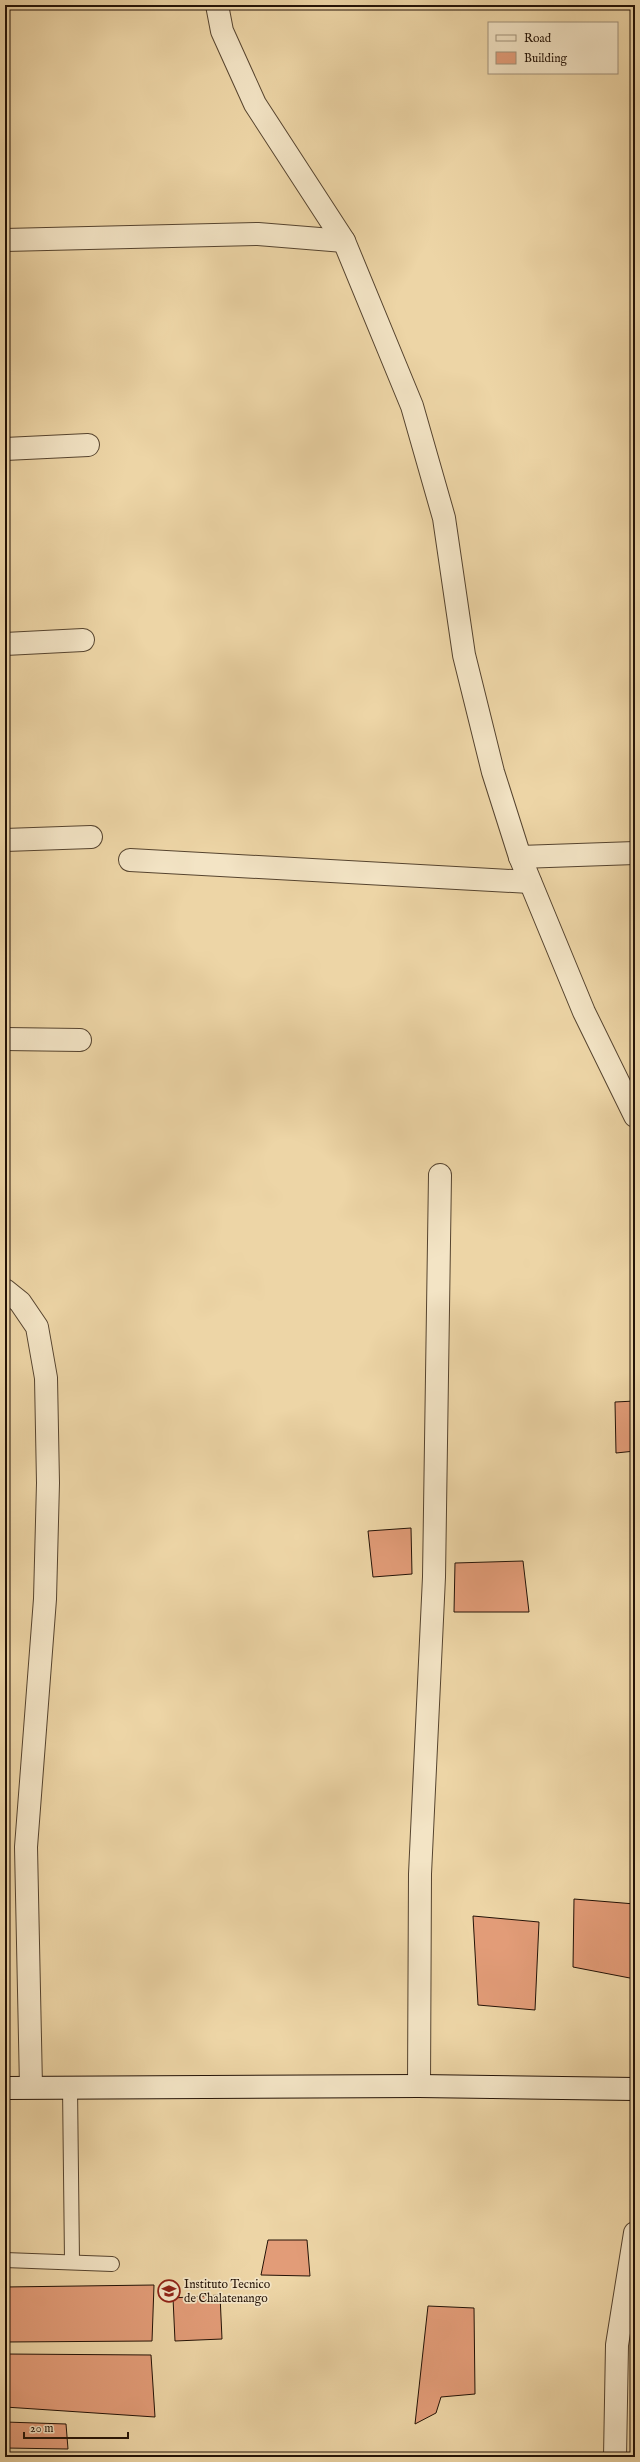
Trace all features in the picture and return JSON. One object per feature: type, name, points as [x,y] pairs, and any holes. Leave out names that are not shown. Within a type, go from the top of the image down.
[{"type":"street","points":[[217,5],[222,31],[255,104],[344,241],[412,406],[444,518],[464,655],[493,772],[520,857],[530,882],[584,1012],[635,1116]]},
{"type":"street","points":[[5,240],[258,234],[344,241]]},
{"type":"street","points":[[5,449],[88,446]]},
{"type":"street","points":[[5,644],[84,640]]},
{"type":"street","points":[[5,840],[91,837]]},
{"type":"street","points":[[520,857],[635,853]]},
{"type":"street","points":[[130,860],[530,882]]},
{"type":"street","points":[[5,1039],[80,1040]]},
{"type":"street","points":[[419,2086],[420,1874],[434,1577],[440,1175]]},
{"type":"street","points":[[5,1290],[20,1302],[37,1327],[46,1378],[48,1483],[45,1599],[26,1847],[30,2087]]},
{"type":"street","points":[[5,2088],[419,2086],[635,2089]]},
{"type":"street","points":[[614,2457],[617,2345],[635,2233]]},
{"type":"lane","points":[[70,2087],[72,2261]]},
{"type":"lane","points":[[5,2260],[72,2261],[112,2264]]},
{"type":"building","points":[[635,1401],[635,1451],[616,1453],[615,1402]]},
{"type":"building","points":[[411,1528],[412,1574],[373,1577],[368,1531]]},
{"type":"building","points":[[523,1561],[529,1612],[454,1612],[455,1563]]},
{"type":"building","points":[[574,1899],[635,1904],[635,1979],[573,1967]]},
{"type":"building","points":[[473,1916],[539,1922],[535,2010],[478,2005]]},
{"type":"building","points":[[268,2240],[307,2240],[310,2276],[261,2275]]},
{"type":"building","points":[[154,2285],[152,2341],[5,2342],[5,2287]]},
{"type":"building","points":[[220,2295],[222,2339],[175,2341],[173,2298]]},
{"type":"building","points":[[428,2306],[474,2308],[475,2394],[441,2397],[436,2413],[415,2424]]},
{"type":"building","points":[[5,2354],[151,2355],[155,2417],[5,2407]]},
{"type":"building","points":[[5,2422],[66,2424],[68,2449],[5,2448]]},
{"type":"building","points":[[5,2455],[68,2455],[68,2457],[5,2457]]},
{"type":"place","name":"Instituto Tecnico de Chalatenango","points":[[169,2291]]}]
